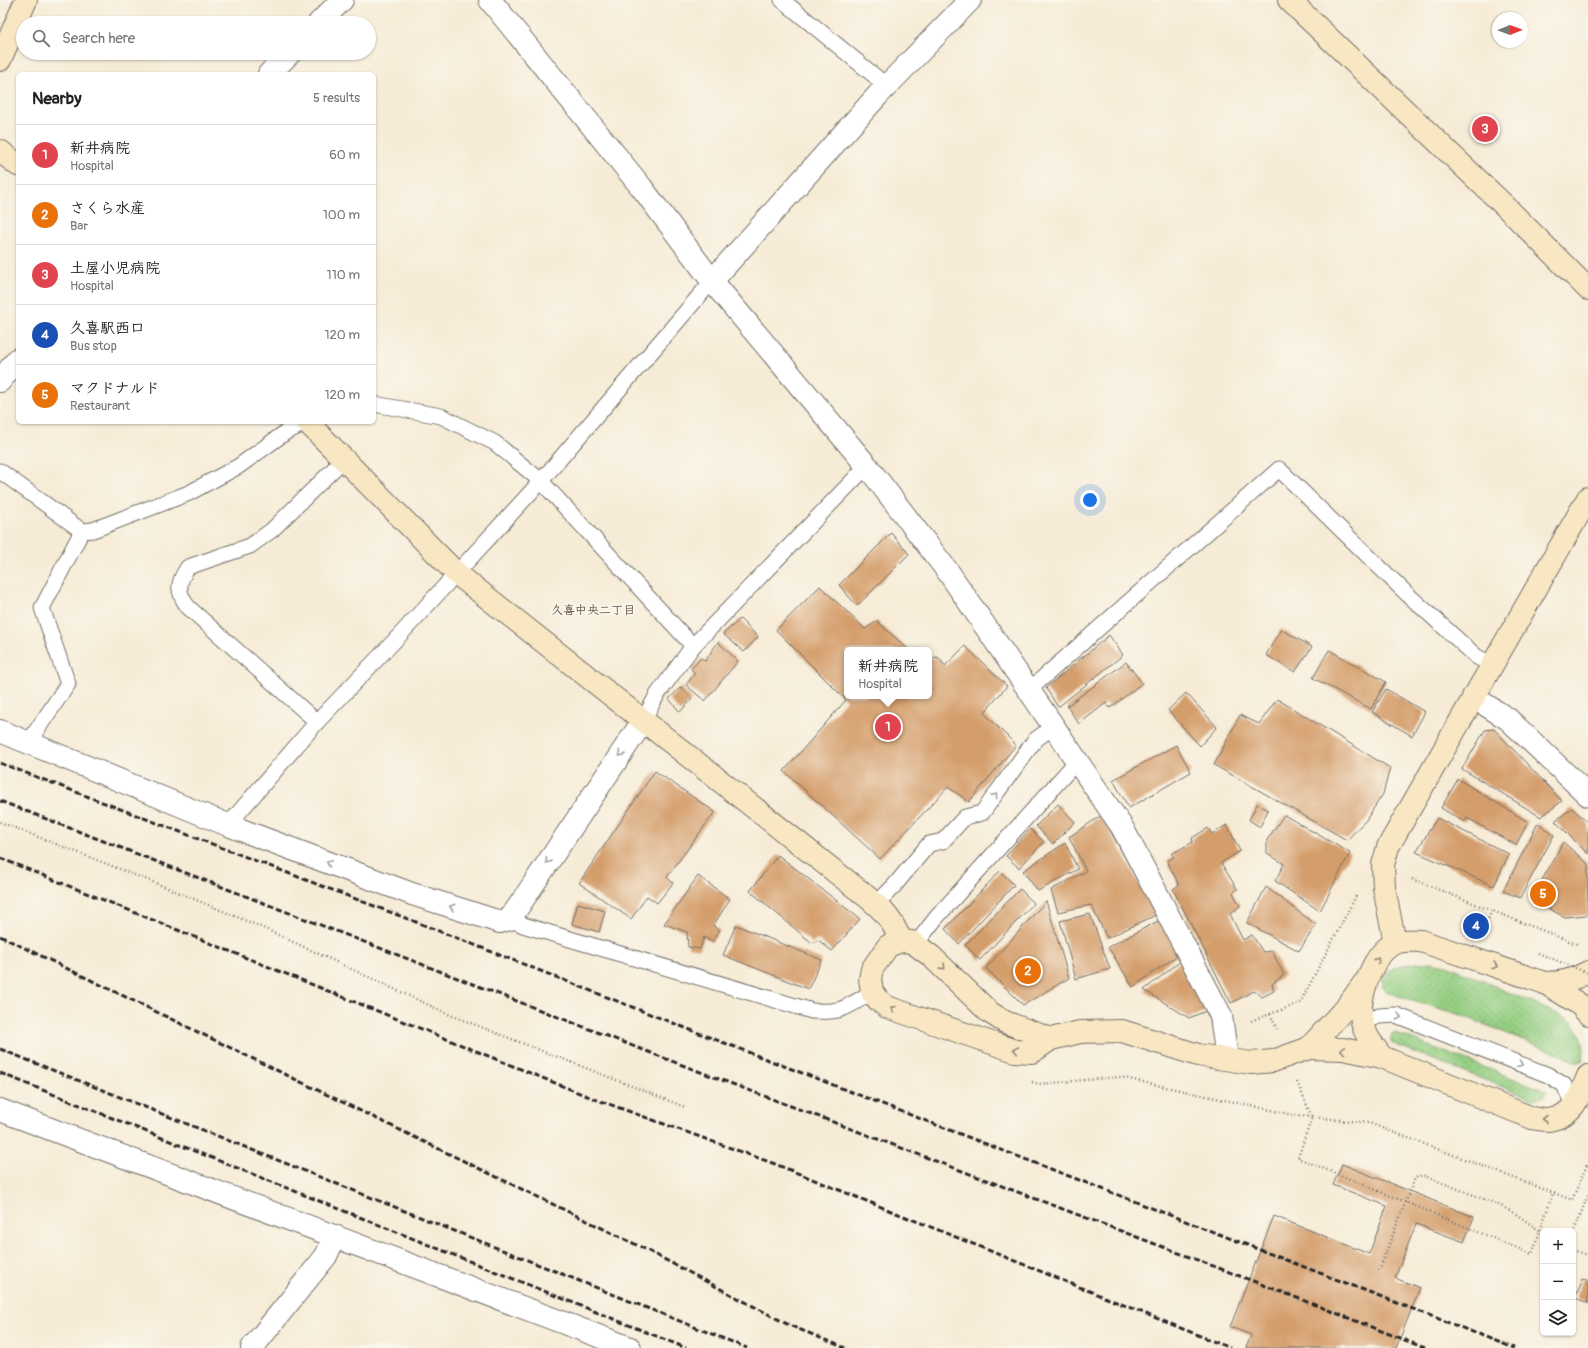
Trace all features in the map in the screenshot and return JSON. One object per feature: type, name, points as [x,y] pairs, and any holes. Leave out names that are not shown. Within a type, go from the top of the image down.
[{"type":"street","points":[[19,16],[26,0]]},
{"type":"street","points":[[326,16],[342,0]]},
{"type":"street","points":[[490,0],[642,188],[712,281],[867,466],[949,573],[1122,827],[1220,1016],[1227,1058]]},
{"type":"street","points":[[712,281],[887,86],[970,0]]},
{"type":"street","points":[[1289,0],[1504,206],[1588,289]]},
{"type":"street","points":[[0,60],[16,23]]},
{"type":"street","points":[[271,72],[283,60]]},
{"type":"street","points":[[0,151],[16,163]]},
{"type":"street","points":[[0,381],[16,361]]},
{"type":"street","points":[[309,424],[456,573],[876,904],[909,944],[931,956],[989,1012],[1005,1022],[1051,1039]]},
{"type":"street","points":[[1395,943],[1384,888],[1383,865],[1388,847],[1588,498]]},
{"type":"street","points":[[1473,697],[1508,719],[1588,795]]},
{"type":"street","points":[[0,731],[228,825],[412,894],[500,922],[510,918],[642,721]]},
{"type":"street","points":[[1309,1048],[1348,1005],[1366,980],[1382,953],[1390,945],[1406,941],[1421,941],[1545,983],[1578,1004],[1588,1014]]},
{"type":"street","points":[[909,944],[888,946],[872,968],[870,979],[872,992],[878,1000],[887,1007],[1015,1051],[1032,1052],[1051,1039],[1080,1032],[1122,1031],[1198,1055],[1227,1058],[1251,1063],[1273,1061],[1309,1048],[1343,1049],[1382,1057],[1532,1118],[1548,1120],[1564,1115],[1574,1107],[1588,1076]]},
{"type":"street","points":[[1545,983],[1558,983],[1571,980],[1588,972]]},
{"type":"street","points":[[1366,980],[1362,1002],[1362,1022],[1370,1041],[1382,1057]]},
{"type":"street","points":[[0,1110],[630,1348]]},
{"type":"street","points":[[252,1348],[326,1256],[335,1236]]},
{"type":"lane","points":[[782,0],[887,86]]},
{"type":"lane","points":[[228,825],[317,722],[541,481],[712,281]]},
{"type":"lane","points":[[376,404],[441,416],[495,443],[541,481],[693,646]]},
{"type":"lane","points":[[0,470],[82,531],[93,530],[189,493],[239,466],[286,432],[303,424]]},
{"type":"lane","points":[[317,722],[188,607],[181,596],[180,585],[182,575],[188,567],[250,546],[272,530],[344,460]]},
{"type":"lane","points":[[642,721],[657,695],[693,646],[867,466]]},
{"type":"lane","points":[[1029,690],[1279,469],[1406,593],[1477,657],[1493,665]]},
{"type":"lane","points":[[28,742],[68,684],[42,608],[82,531]]},
{"type":"lane","points":[[876,904],[894,886],[929,844],[943,841],[965,817],[982,813],[1036,740],[1054,726]]},
{"type":"lane","points":[[909,944],[922,936],[936,918],[1077,761]]},
{"type":"lane","points":[[510,918],[523,925],[812,1011],[828,1012],[843,1009],[872,992]]},
{"type":"lane","points":[[1362,1022],[1379,1016],[1396,1015],[1541,1072],[1564,1085],[1574,1107]]},
{"type":"path","points":[[0,822],[163,886],[261,927],[448,1014],[685,1108]]},
{"type":"path","points":[[1412,879],[1585,948]]},
{"type":"path","points":[[1488,933],[1482,931],[1492,911]]},
{"type":"path","points":[[1538,953],[1588,972]]},
{"type":"path","points":[[1270,1014],[1278,1033]]},
{"type":"path","points":[[1032,1082],[1039,1084],[1120,1077],[1293,1115],[1369,1123],[1572,1200],[1588,1163]]},
{"type":"path","points":[[1296,1080],[1312,1117],[1298,1158],[1532,1254],[1553,1192]]},
{"type":"path","points":[[1380,1270],[1415,1178],[1422,1175],[1499,1205],[1516,1214],[1540,1231]]},
{"type":"path","points":[[1575,1228],[1588,1196]]},
{"type":"path","points":[[1576,1251],[1588,1255]]},
{"type":"green space","points":[[1429,962],[1447,965],[1569,1019],[1577,1028],[1582,1038],[1584,1048],[1583,1060],[1578,1062],[1461,1015],[1389,993],[1383,988],[1383,980],[1391,969],[1398,966]]},
{"type":"green space","points":[[1395,1033],[1546,1091],[1544,1097],[1533,1099],[1391,1043],[1391,1036]]},
{"type":"building","points":[[891,533],[909,554],[857,606],[839,585]]},
{"type":"building","points":[[820,586],[865,629],[877,621],[906,647],[844,647],[844,698],[776,630]]},
{"type":"building","points":[[740,619],[758,637],[744,652],[723,634]]},
{"type":"building","points":[[1281,629],[1312,647],[1295,672],[1266,655]]},
{"type":"building","points":[[1109,635],[1123,655],[1058,707],[1046,688]]},
{"type":"building","points":[[718,642],[738,661],[705,701],[686,685],[695,673],[691,669],[701,658],[705,661]]},
{"type":"building","points":[[965,646],[1007,686],[984,713],[1016,745],[969,802],[948,787],[880,859],[784,771],[846,700],[845,699],[932,699],[932,658],[938,657],[945,666]]},
{"type":"building","points":[[1329,650],[1386,682],[1371,709],[1313,678]]},
{"type":"building","points":[[1126,662],[1142,683],[1110,708],[1106,703],[1079,724],[1067,706]]},
{"type":"building","points":[[681,687],[692,699],[680,712],[669,699]]},
{"type":"building","points":[[1386,689],[1425,712],[1412,736],[1372,712]]},
{"type":"building","points":[[1186,693],[1217,727],[1200,746],[1168,710]]},
{"type":"building","points":[[1277,699],[1390,768],[1383,794],[1366,820],[1347,840],[1214,765],[1240,715],[1259,724]]},
{"type":"building","points":[[1494,729],[1562,801],[1541,817],[1462,769],[1485,730]]},
{"type":"building","points":[[1176,745],[1191,772],[1129,808],[1113,780]]},
{"type":"building","points":[[655,771],[715,812],[667,877],[673,883],[657,903],[647,896],[631,919],[579,883]]},
{"type":"building","points":[[1458,779],[1528,822],[1516,845],[1467,818],[1464,822],[1441,808]]},
{"type":"building","points":[[1058,804],[1075,822],[1053,844],[1036,826]]},
{"type":"building","points":[[1257,804],[1268,810],[1260,827],[1249,820]]},
{"type":"building","points":[[1572,808],[1588,823],[1588,854],[1555,821]]},
{"type":"building","points":[[1102,815],[1156,915],[1107,938],[1091,905],[1058,912],[1051,890],[1086,871],[1069,837]]},
{"type":"building","points":[[1284,815],[1350,853],[1320,911],[1275,881],[1284,864],[1267,853],[1267,840]]},
{"type":"building","points":[[1437,818],[1509,854],[1494,886],[1416,852]]},
{"type":"building","points":[[1538,823],[1554,835],[1520,898],[1503,891]]},
{"type":"building","points":[[1227,825],[1240,851],[1221,863],[1237,889],[1233,893],[1240,906],[1230,914],[1243,940],[1252,935],[1263,952],[1272,951],[1284,975],[1272,984],[1274,991],[1262,997],[1254,991],[1231,1003],[1173,889],[1179,885],[1167,861],[1174,857],[1171,854],[1193,842],[1192,838],[1208,828],[1212,834]]},
{"type":"building","points":[[1030,829],[1044,842],[1019,868],[1006,856]]},
{"type":"building","points":[[1563,842],[1588,864],[1587,915],[1565,917],[1531,900]]},
{"type":"building","points":[[1065,843],[1078,869],[1038,891],[1023,871]]},
{"type":"building","points":[[778,855],[860,919],[832,951],[818,940],[812,943],[750,891]]},
{"type":"building","points":[[1000,871],[1014,885],[959,944],[945,929]]},
{"type":"building","points":[[698,876],[730,899],[713,926],[720,930],[712,942],[704,937],[700,949],[688,947],[687,932],[664,924]]},
{"type":"building","points":[[1266,887],[1316,925],[1299,951],[1247,923]]},
{"type":"building","points":[[1020,889],[1034,903],[980,960],[965,945]]},
{"type":"building","points":[[1046,901],[1069,978],[1023,1005],[986,968]]},
{"type":"building","points":[[578,903],[605,911],[599,932],[572,924]]},
{"type":"building","points":[[1090,914],[1110,969],[1076,979],[1060,921]]},
{"type":"building","points":[[1160,920],[1178,955],[1133,987],[1108,947]]},
{"type":"building","points":[[736,925],[822,960],[808,989],[723,955]]},
{"type":"building","points":[[1182,960],[1206,1011],[1189,1018],[1144,990]]},
{"type":"building","points":[[1342,1164],[1474,1217],[1464,1242],[1416,1224],[1395,1278],[1420,1288],[1396,1348],[1246,1348],[1251,1335],[1230,1327],[1274,1216],[1369,1254],[1387,1206],[1333,1185]]},
{"type":"building","points":[[1583,1279],[1588,1281],[1588,1303],[1576,1298]]},
{"type":"railway","points":[[0,763],[416,922],[683,1027],[1514,1348]]},
{"type":"railway","points":[[0,801],[669,1060],[1282,1292],[1425,1348]]},
{"type":"railway","points":[[0,858],[592,1098],[775,1164],[1230,1348]]},
{"type":"railway","points":[[0,936],[641,1247],[789,1325],[845,1348]]},
{"type":"railway","points":[[0,1049],[747,1348]]},
{"type":"railway","points":[[0,1073],[686,1348]]},
{"type":"place","name":"土屋小児病院","points":[[1485,129]]},
{"type":"place","name":"新井病院","points":[[888,727]]},
{"type":"place","name":"マクドナルド","points":[[1543,894]]},
{"type":"place","name":"久喜駅西口","points":[[1476,926]]},
{"type":"place","name":"さくら水産","points":[[1028,971]]},
{"type":"district","name":"久喜中央二丁目","points":[[593,610]]}]
